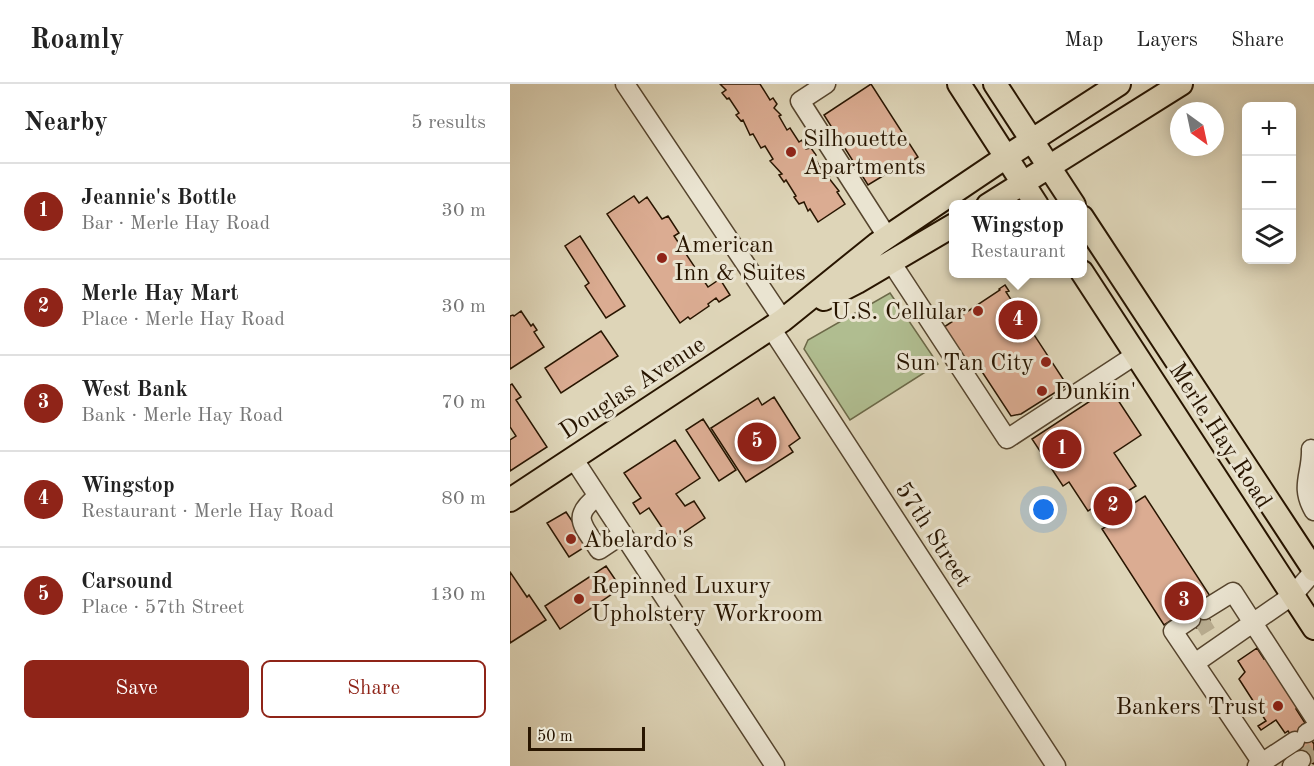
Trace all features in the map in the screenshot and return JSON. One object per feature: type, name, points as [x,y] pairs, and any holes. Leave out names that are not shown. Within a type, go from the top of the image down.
[{"type":"main road","points":[[959,84],[1034,200]]},
{"type":"main road","points":[[995,84],[1071,200]]},
{"type":"main road","name":"Douglas Avenue","points":[[510,500],[777,324],[888,237],[1119,84]]},
{"type":"main road","points":[[995,200],[1181,84]]},
{"type":"main road","name":"Merle Hay Road","points":[[1087,223],[1314,570]]},
{"type":"main road","name":"Douglas Avenue","points":[[777,324],[856,282],[949,228]]},
{"type":"main road","name":"Merle Hay Road","points":[[1087,278],[1314,628]]},
{"type":"street","name":"57th Street","points":[[625,84],[1056,766]]},
{"type":"street","points":[[826,84],[800,100],[888,237]]},
{"type":"street","points":[[1149,105],[1190,84]]},
{"type":"street","points":[[891,262],[1007,439],[1137,354]]},
{"type":"street","points":[[1311,448],[1306,492],[1314,511]]},
{"type":"street","points":[[573,458],[775,766]]},
{"type":"street","points":[[598,496],[584,509],[581,520],[599,550],[623,534]]},
{"type":"street","points":[[1293,595],[1314,570]]},
{"type":"street","points":[[1195,663],[1293,595],[1314,587]]},
{"type":"street","points":[[1236,596],[1253,622],[1308,730],[1260,765],[1176,635],[1236,596]]},
{"type":"green space","points":[[890,293],[938,364],[850,420],[804,349],[808,340]]},
{"type":"building","name":"Silhouette Apartments","points":[[720,84],[760,84],[770,100],[773,98],[777,104],[774,108],[781,115],[779,116],[787,130],[790,128],[799,142],[802,140],[806,149],[811,148],[816,155],[813,156],[823,171],[825,170],[830,176],[828,177],[839,191],[837,192],[845,204],[818,222],[810,209],[808,211],[804,202],[799,204],[786,180],[784,182],[779,175],[782,174],[770,161],[773,159],[765,146],[761,148],[753,134],[750,135],[743,120],[741,121],[736,115],[739,113],[729,98],[727,99],[722,93],[726,90]]},
{"type":"building","points":[[871,84],[918,157],[892,174],[891,171],[868,185],[824,115]]},
{"type":"building","name":"American Inn & Suites","points":[[634,196],[639,203],[647,197],[662,219],[668,216],[679,233],[674,236],[708,287],[720,279],[730,295],[719,302],[716,298],[708,304],[709,306],[680,323],[607,214]]},
{"type":"building","points":[[580,236],[625,306],[606,318],[585,286],[589,283],[565,246]]},
{"type":"building","points":[[1005,285],[1009,291],[1006,292],[1067,385],[1021,414],[1011,416],[977,364],[970,368],[944,327]]},
{"type":"building","points":[[521,311],[531,326],[533,324],[537,330],[534,332],[544,347],[510,369],[510,316]]},
{"type":"building","points":[[601,331],[618,356],[561,393],[545,368]]},
{"type":"building","points":[[512,384],[521,397],[516,400],[547,447],[510,471],[510,440],[516,436],[510,427],[510,385]]},
{"type":"building","points":[[1110,388],[1141,435],[1114,453],[1136,486],[1118,497],[1125,509],[1145,496],[1210,596],[1199,603],[1210,620],[1197,628],[1186,611],[1164,625],[1102,529],[1112,523],[1100,503],[1088,511],[1069,482],[1063,486],[1032,439]]},
{"type":"building","points":[[774,397],[800,438],[789,446],[793,452],[746,482],[711,428],[758,398],[762,405]]},
{"type":"building","points":[[703,419],[736,470],[719,481],[686,430]]},
{"type":"building","points":[[675,440],[700,478],[676,494],[685,506],[694,501],[705,518],[671,541],[649,508],[640,514],[633,503],[641,498],[624,473]]},
{"type":"building","name":"Abelardo's","points":[[566,512],[572,521],[575,519],[588,545],[569,557],[547,523]]},
{"type":"building","name":"Repinned Luxury Upholstery Workroom","points":[[606,566],[621,588],[560,629],[545,606]]},
{"type":"building","points":[[510,572],[546,620],[510,643]]},
{"type":"building","name":"Bankers Trust","points":[[1257,648],[1264,659],[1268,657],[1300,706],[1296,709],[1305,723],[1302,725],[1314,744],[1314,764],[1289,755],[1300,748],[1288,731],[1285,733],[1276,720],[1261,730],[1258,726],[1266,721],[1239,679],[1245,672],[1238,661]]},
{"type":"tunnel","points":[[1197,628],[1210,620]]},
{"type":"tunnel","points":[[1301,760],[1314,751]]},
{"type":"place","name":"Silhouette Apartments","points":[[791,152]]},
{"type":"place","name":"American Inn & Suites","points":[[662,258]]},
{"type":"place","name":"U.S. Cellular","points":[[978,311]]},
{"type":"place","name":"Wingstop","points":[[1018,320]]},
{"type":"place","name":"Sun Tan City","points":[[1046,362]]},
{"type":"place","name":"Dunkin'","points":[[1042,391]]},
{"type":"place","name":"Carsound","points":[[757,442]]},
{"type":"place","name":"Jeannie's Bottle","points":[[1062,449]]},
{"type":"place","name":"Merle Hay Mart","points":[[1113,506]]},
{"type":"place","name":"Abelardo's","points":[[571,539]]},
{"type":"place","name":"Repinned Luxury Upholstery Workroom","points":[[579,599]]},
{"type":"place","name":"West Bank","points":[[1184,601]]},
{"type":"place","name":"Bankers Trust","points":[[1278,706]]}]
